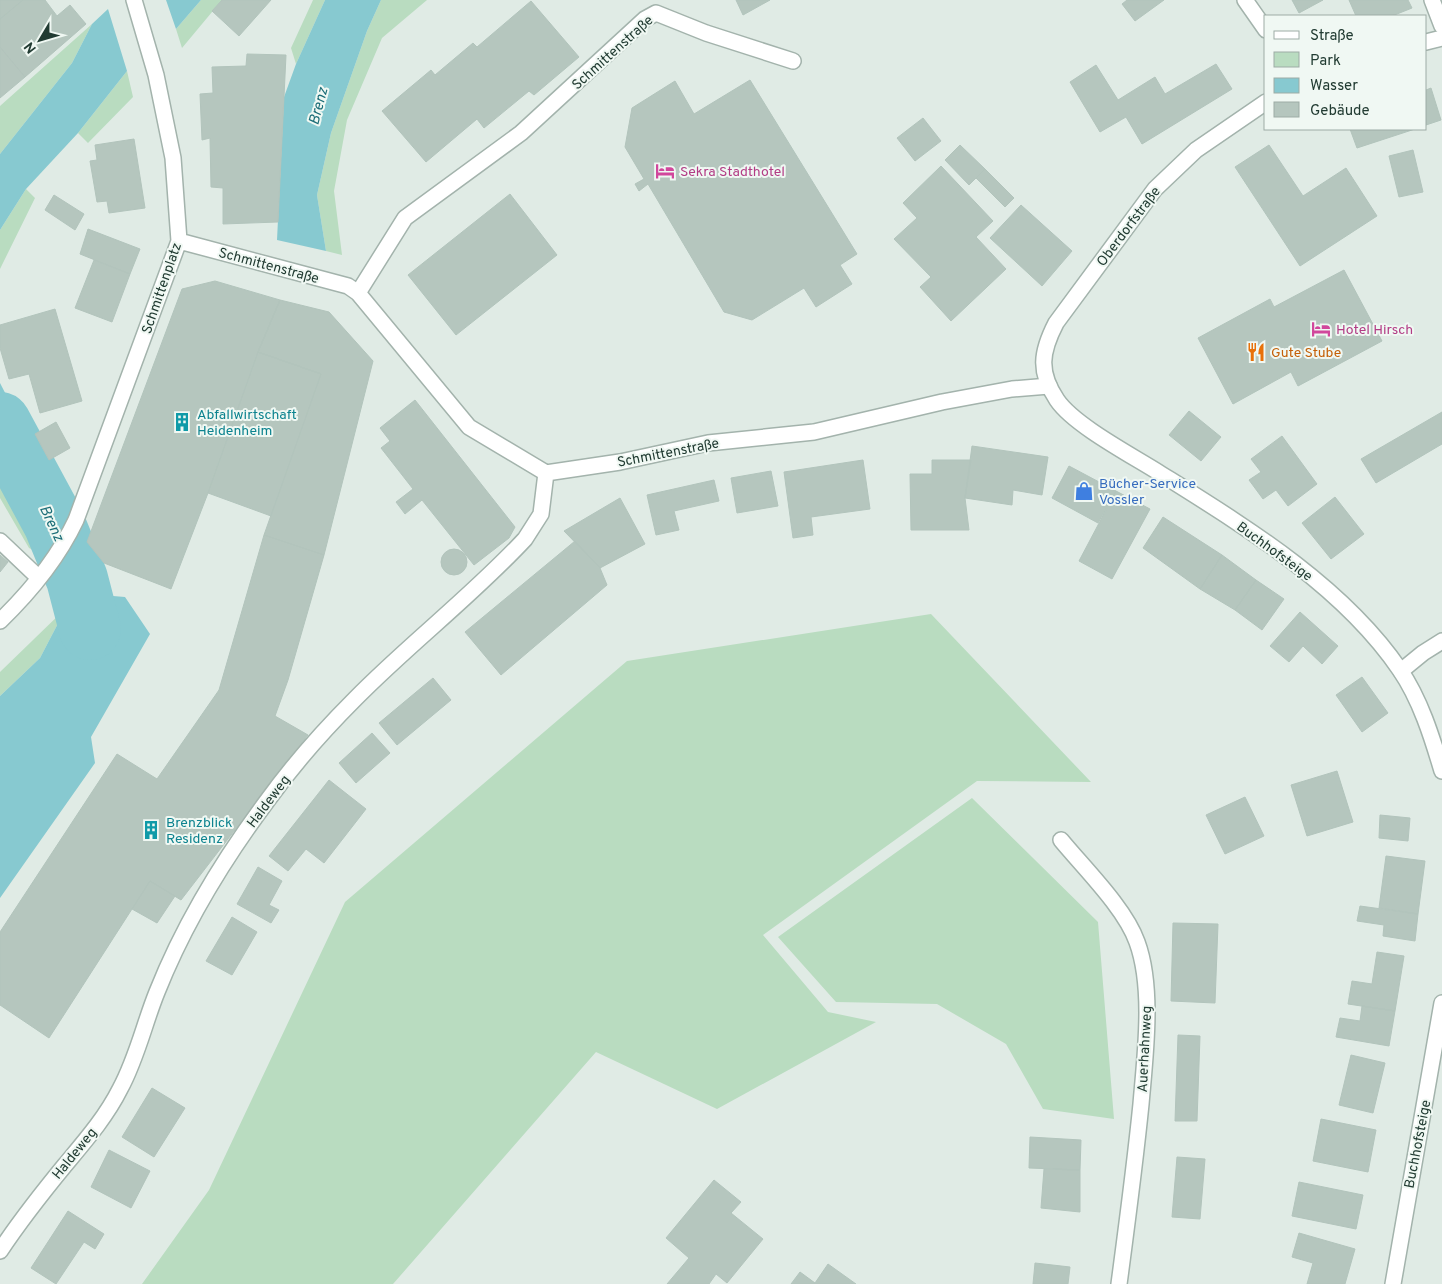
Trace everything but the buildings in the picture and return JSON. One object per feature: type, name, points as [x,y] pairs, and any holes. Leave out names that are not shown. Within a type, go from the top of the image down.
[{"type":"street","name":"Schmittenplatz","points":[[0,621],[39,578],[67,540],[179,241],[173,158],[156,74],[134,0]]},
{"type":"street","points":[[1245,0],[1264,27]]},
{"type":"street","points":[[1432,0],[1442,26]]},
{"type":"street","name":"Schmittenstraße","points":[[358,293],[405,218],[521,133],[656,13],[706,33],[793,61]]},
{"type":"street","points":[[1427,42],[1442,38]]},
{"type":"street","name":"Oberdorfstraße","points":[[1048,386],[1044,372],[1043,357],[1048,338],[1056,323],[1155,189],[1196,150],[1264,103]]},
{"type":"street","name":"Schmittenstraße","points":[[179,241],[270,267],[348,286],[358,293],[470,427],[546,474],[620,462],[708,443],[814,432],[942,402],[1012,389],[1048,386]]},
{"type":"street","name":"Buchhofsteige","points":[[1048,386],[1058,402],[1087,427],[1262,540],[1318,583],[1367,629],[1401,672],[1426,721],[1442,771]]},
{"type":"street","name":"Haldeweg","points":[[0,1251],[30,1208],[109,1109],[134,1060],[156,993],[172,957],[225,861],[247,828],[268,799],[315,742],[350,705],[525,539],[541,514],[546,474]]},
{"type":"street","points":[[0,541],[39,578]]},
{"type":"street","points":[[1401,672],[1423,653],[1442,641]]},
{"type":"street","name":"Auerhahnweg","points":[[1060,840],[1127,922],[1138,942],[1146,991],[1145,1063],[1131,1197],[1119,1284]]},
{"type":"street","name":"Buchhofsteige","points":[[1393,1284],[1442,1004]]},
{"type":"green space","points":[[201,0],[222,0],[182,48],[176,29]]},
{"type":"green space","points":[[313,0],[325,0],[296,64],[291,48]]},
{"type":"green space","points":[[381,0],[427,0],[382,38],[347,120],[334,191],[342,255],[326,251],[317,195],[331,133],[367,31]]},
{"type":"green space","points":[[92,24],[72,63],[0,154],[0,106]]},
{"type":"green space","points":[[127,71],[133,97],[88,143],[78,133]]},
{"type":"green space","points":[[26,189],[35,198],[0,269],[0,230]]},
{"type":"green space","points":[[0,468],[43,547],[37,552],[29,548],[0,498]]},
{"type":"green space","points":[[66,608],[40,658],[0,696],[0,672]]},
{"type":"green space","points":[[931,614],[1091,782],[977,781],[763,935],[828,1012],[876,1022],[717,1109],[596,1052],[393,1284],[142,1284],[209,1190],[345,902],[627,661]]},
{"type":"green space","points":[[972,798],[1098,922],[1114,1119],[1043,1109],[1006,1044],[937,1004],[836,1002],[778,937]]},
{"type":"water","points":[[166,0],[201,0],[176,29]]},
{"type":"water","points":[[325,0],[381,0],[367,31],[331,133],[317,195],[326,251],[277,240],[284,97],[296,64]]},
{"type":"water","points":[[108,9],[127,71],[78,133],[26,189],[0,230],[0,154],[72,63],[92,24]]},
{"type":"water","points":[[0,383],[64,507],[43,547],[0,468]]},
{"type":"water","points":[[113,596],[125,597],[150,634],[91,737],[95,763],[0,898],[0,696],[40,658],[66,608]]},
{"type":"waterway","name":"Brenz","points":[[0,423],[54,523],[77,579],[90,629]]},
{"type":"place","name":"Sekra Stadthotel","points":[[665,171]]},
{"type":"place","name":"Hotel Hirsch","points":[[1321,329]]},
{"type":"place","name":"Gute Stube","points":[[1256,352]]},
{"type":"place","name":"Abfallwirtschaft Heidenheim","points":[[182,422]]},
{"type":"place","name":"Bücher-Service Vossler","points":[[1084,491]]},
{"type":"place","name":"Brenzblick Residenz","points":[[151,830]]}]
